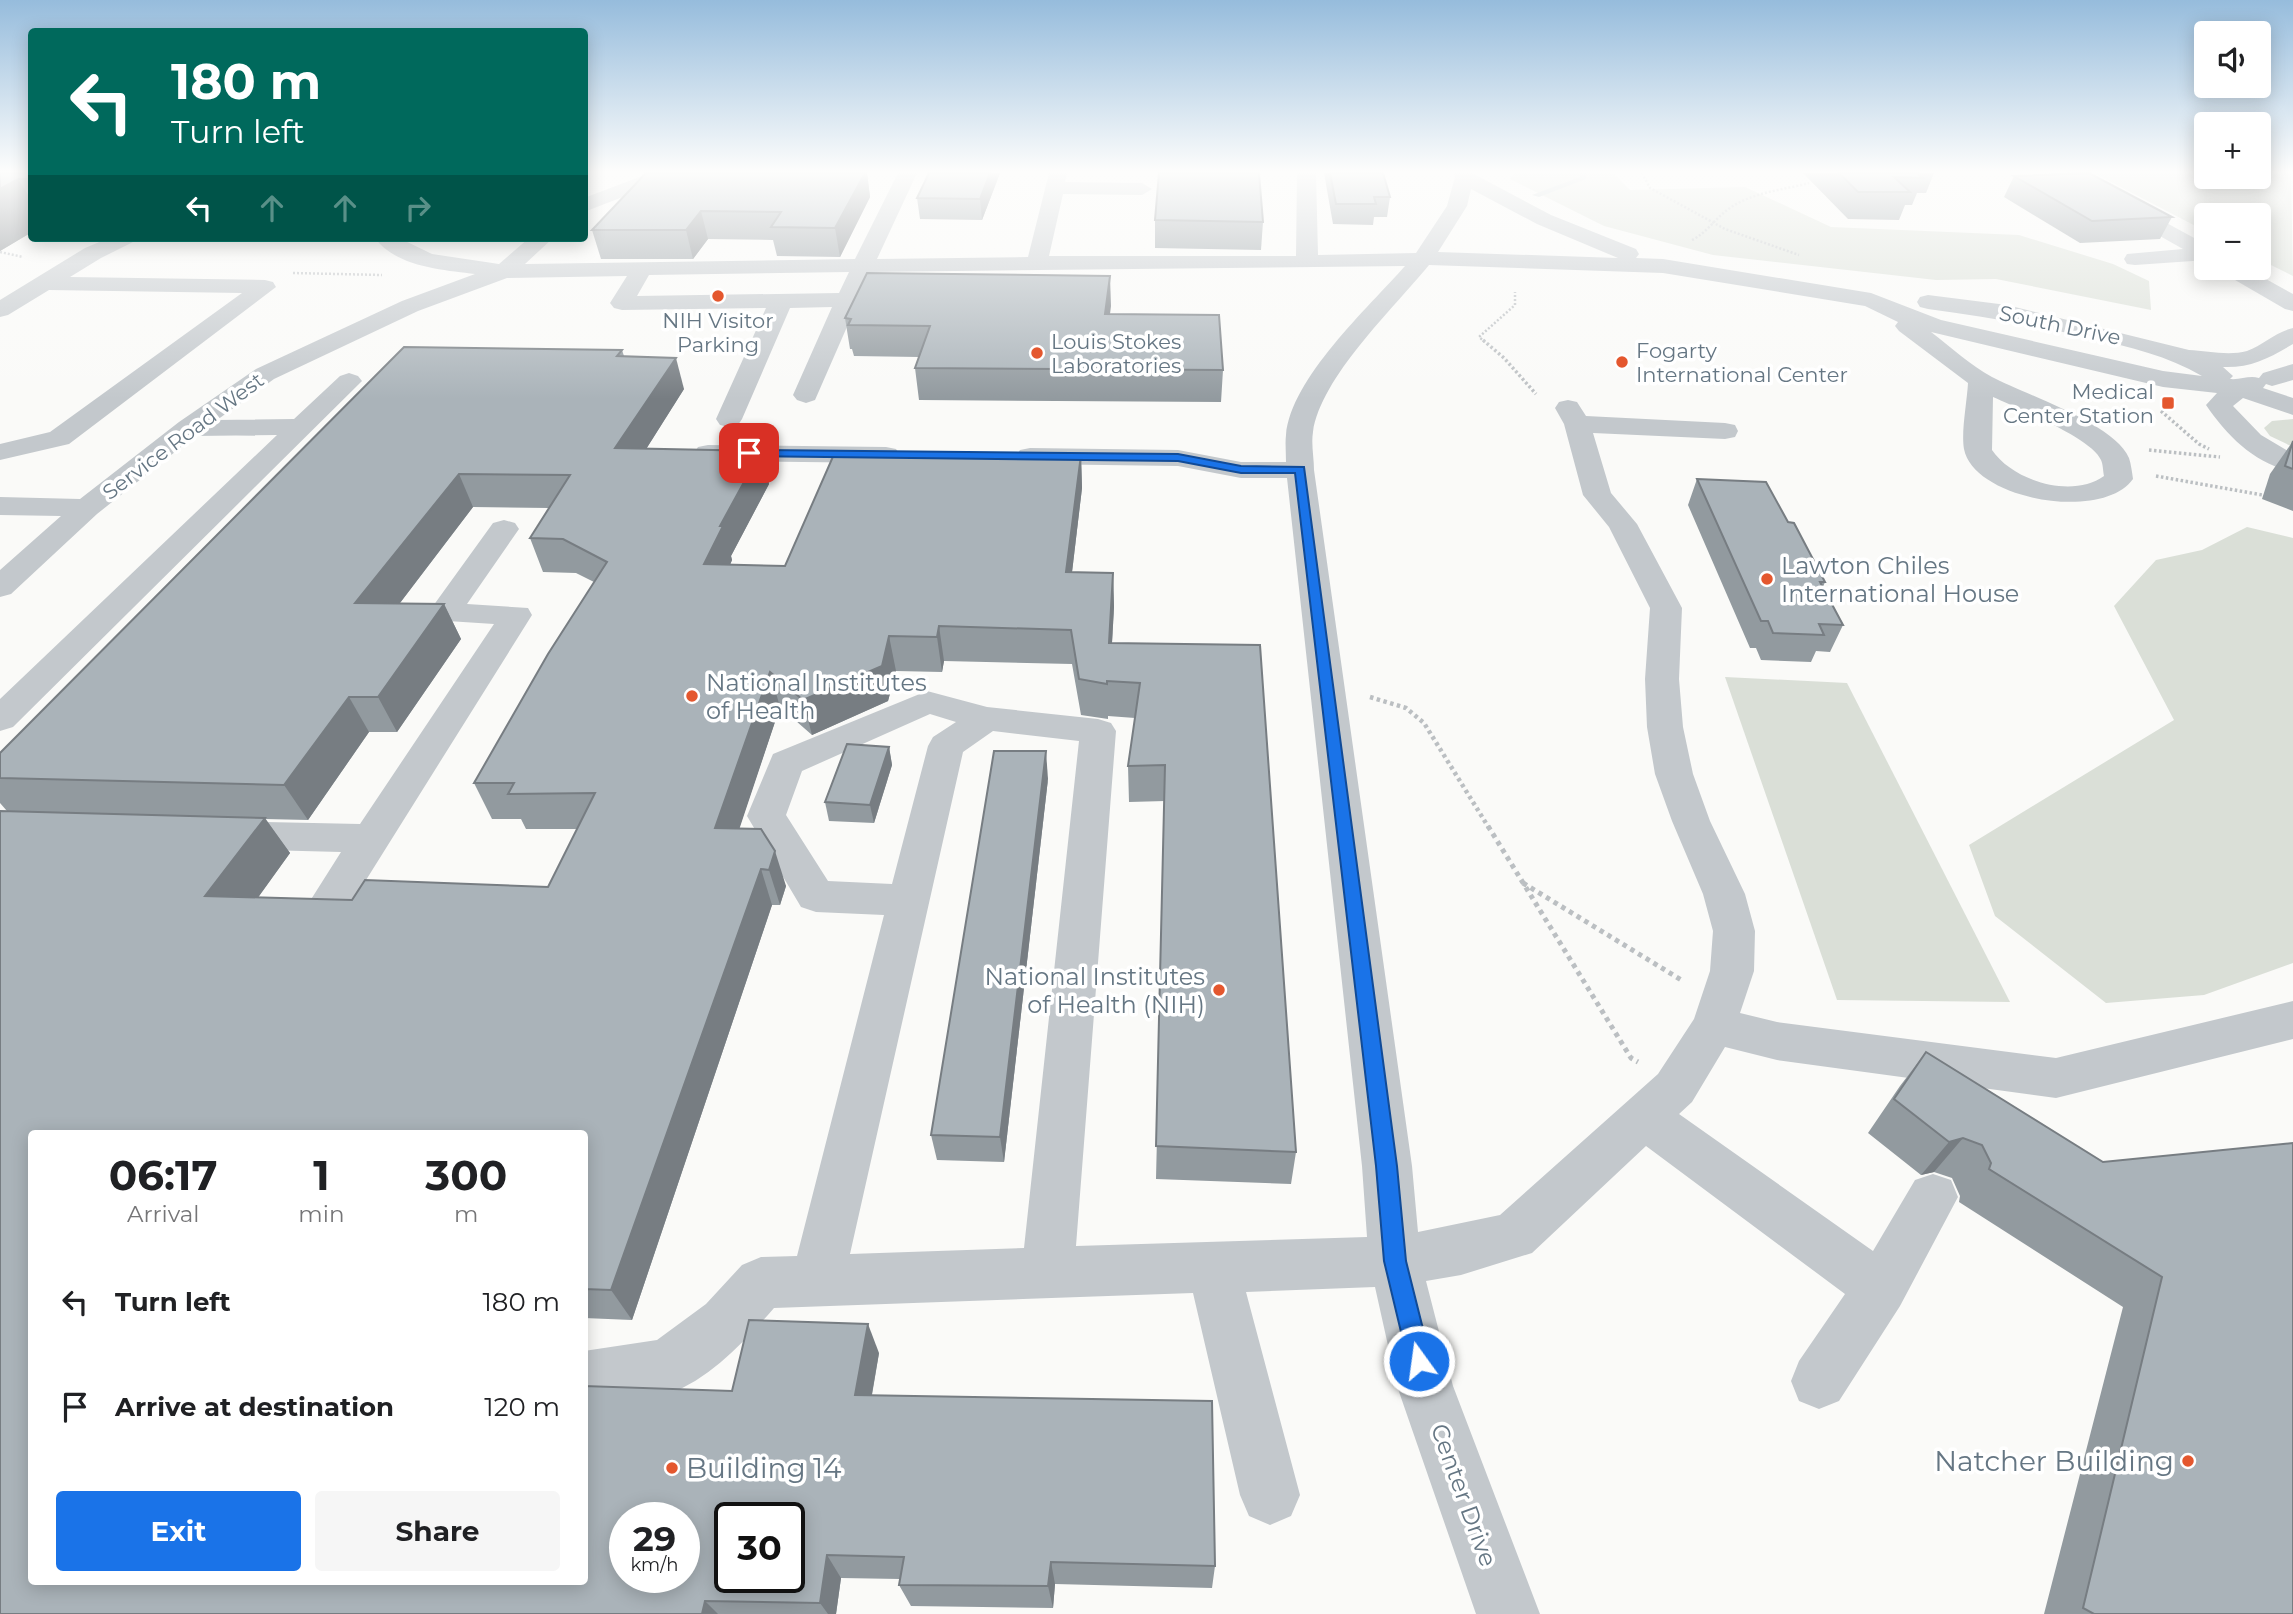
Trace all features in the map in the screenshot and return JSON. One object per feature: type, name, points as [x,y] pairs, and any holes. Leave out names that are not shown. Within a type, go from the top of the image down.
[{"type":"street","points":[[0,310],[103,248]]},
{"type":"street","points":[[397,248],[423,258],[504,271],[530,248]]},
{"type":"street","points":[[806,395],[846,300],[872,248]]},
{"type":"street","points":[[1037,263],[1040,248]]},
{"type":"street","points":[[1307,248],[1307,262]]},
{"type":"street","name":"Center Drive","points":[[1430,248],[1321,377],[1308,403],[1299,433],[1300,470],[1387,1166],[1395,1261],[1425,1386],[1508,1614]]},
{"type":"street","name":"Center Drive","points":[[1615,248],[1663,266]]},
{"type":"street","points":[[2135,259],[2194,255]]},
{"type":"street","name":"South Drive","points":[[504,271],[1423,259],[1516,259],[1663,266],[1871,300],[1895,297],[2007,312],[2188,357],[2239,388],[2293,407]]},
{"type":"street","points":[[641,270],[622,303],[846,300]]},
{"type":"street","name":"Service Road West","points":[[0,587],[87,508],[188,428],[265,374],[410,306],[504,271]]},
{"type":"street","points":[[2252,280],[2293,304]]},
{"type":"street","points":[[0,452],[59,438],[265,287],[44,283]]},
{"type":"street","points":[[729,419],[781,300]]},
{"type":"street","points":[[1871,300],[1981,381],[2081,429],[2101,442],[2115,458],[2119,480],[2099,492],[2073,494],[2013,482],[1993,470],[1978,450],[1981,381]]},
{"type":"street","name":"South Drive","points":[[1871,300],[1934,326],[2163,379],[2239,388]]},
{"type":"street","points":[[1959,306],[1956,315],[1992,339]]},
{"type":"street","points":[[2062,354],[2057,342],[2070,335],[2096,332]]},
{"type":"street","points":[[2188,357],[2233,359],[2257,356],[2279,340],[2293,335]]},
{"type":"street","points":[[2286,377],[2239,388],[2219,405],[2239,432],[2254,444],[2275,458],[2293,464]]},
{"type":"street","points":[[0,719],[349,381]]},
{"type":"street","points":[[588,1378],[668,1366],[725,1323],[761,1283],[1395,1261],[1461,1250],[1514,1237],[1659,1102],[1718,1015],[1732,971],[1734,931],[1724,894],[1691,821],[1674,774],[1665,727],[1662,678],[1666,608],[1622,524],[1597,495],[1572,416],[1725,431]]},
{"type":"street","points":[[188,428],[302,427]]},
{"type":"street","points":[[682,453],[916,455]]},
{"type":"street","points":[[999,456],[1178,458],[1241,470],[1300,470]]},
{"type":"street","points":[[0,506],[87,508]]},
{"type":"street","points":[[331,901],[516,615],[444,612],[504,529]]},
{"type":"street","points":[[909,900],[816,896],[766,816],[786,763],[927,702],[986,719],[1098,731],[1048,1273]]},
{"type":"street","points":[[817,1281],[946,746],[986,719]]},
{"type":"street","points":[[192,834],[371,839]]},
{"type":"street","points":[[1718,1015],[1777,1041],[2056,1078],[2293,1020]]},
{"type":"street","points":[[1659,1102],[1881,1288]]},
{"type":"street","points":[[1819,1381],[1881,1288],[1933,1197]]},
{"type":"street","points":[[1213,1268],[1270,1495]]},
{"type":"path","points":[[1778,248],[1799,255]]},
{"type":"path","points":[[1516,259],[1515,306],[1479,337],[1504,358],[1546,404],[1572,416]]},
{"type":"path","points":[[2147,450],[2226,458]]},
{"type":"path","points":[[2153,475],[2273,497]]},
{"type":"path","points":[[1327,685],[1406,708],[1424,723],[1659,1102]]},
{"type":"path","points":[[1523,882],[1718,1015]]},
{"type":"shaded area","points":[[1688,248],[2062,248],[2113,264],[2149,281],[2151,310],[1996,279],[1936,280],[1713,255]]},
{"type":"shaded area","points":[[2271,248],[2292,248],[2293,276],[2271,265]]},
{"type":"shaded area","points":[[2293,419],[2293,447],[2270,436],[2264,428],[2272,421]]},
{"type":"shaded area","points":[[2247,527],[2293,538],[2293,963],[2204,995],[2106,1003],[1995,916],[1969,845],[2174,720],[2114,606],[2156,560],[2202,550]]},
{"type":"shaded area","points":[[1725,677],[1847,683],[2010,1002],[1837,1000]]},
{"type":"building","points":[[867,273],[1110,276],[1105,314],[1219,315],[1223,370],[915,368],[930,326],[848,325],[851,319],[845,318]]},
{"type":"building","points":[[404,347],[622,350],[617,356],[676,358],[615,448],[761,451],[720,526],[723,526],[704,564],[785,566],[835,452],[1081,455],[1066,572],[1113,573],[1109,643],[1260,645],[1296,1152],[1156,1146],[1165,765],[1128,766],[1140,683],[1107,681],[1107,684],[1079,679],[1071,630],[939,626],[937,637],[889,636],[882,666],[803,700],[770,672],[715,828],[761,829],[775,851],[769,870],[761,869],[611,1290],[588,1289],[588,1130],[28,1130],[28,1585],[588,1585],[588,1386],[732,1391],[749,1320],[868,1324],[855,1395],[1212,1401],[1215,1566],[1051,1562],[1048,1586],[899,1585],[904,1557],[827,1555],[820,1603],[705,1601],[702,1614],[0,1614],[0,811],[265,818],[205,896],[352,900],[365,880],[548,887],[595,793],[508,794],[514,783],[474,783],[548,654],[607,562],[563,539],[530,538],[570,475],[459,474],[355,603],[444,604],[378,697],[349,697],[284,785],[0,778],[0,753]]},
{"type":"building","points":[[2293,441],[2293,469],[2285,466]]},
{"type":"building","points":[[1697,479],[1766,482],[1788,522],[1794,523],[1825,582],[1820,582],[1843,625],[1819,624],[1824,635],[1773,633],[1768,621],[1761,621]]},
{"type":"building","points":[[847,744],[889,747],[870,805],[825,802]]},
{"type":"building","name":"National Institutes of Health (NIH)","points":[[994,751],[1046,751],[1000,1137],[931,1135]]},
{"type":"building","name":"Natcher Building","points":[[1926,1052],[2103,1162],[2293,1143],[2293,1614],[2094,1614],[2083,1608],[2162,1277],[1989,1169],[1991,1163],[1982,1145],[1963,1138],[1949,1142],[1894,1099]]},
{"type":"place","name":"NIH Visitor Parking","points":[[718,296]]},
{"type":"place","name":"Louis Stokes Laboratories","points":[[1037,353]]},
{"type":"place","name":"Fogarty International Center","points":[[1622,362]]},
{"type":"place","name":"Medical Center Station","points":[[2168,403]]},
{"type":"place","name":"Lawton Chiles International House","points":[[1767,579]]},
{"type":"place","name":"National Institutes of Health","points":[[692,696]]},
{"type":"place","name":"National Institutes of Health (NIH)","points":[[1219,990]]},
{"type":"place","name":"Natcher Building","points":[[2188,1461]]},
{"type":"place","name":"Building 14","points":[[672,1468]]},
{"type":"route","points":[[749,453],[1178,458],[1241,470],[1300,470],[1387,1166],[1395,1261],[1419,1361]]}]
